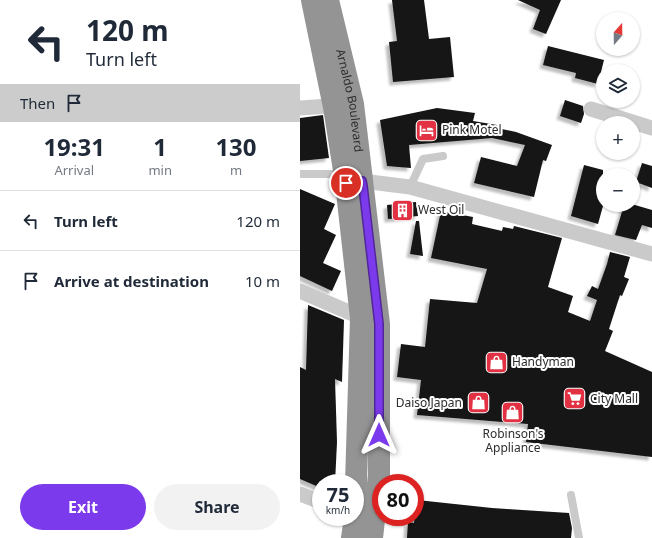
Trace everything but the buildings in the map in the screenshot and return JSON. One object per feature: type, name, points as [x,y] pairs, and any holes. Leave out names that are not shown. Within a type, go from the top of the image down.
[{"type":"highway","name":"Arnaldo Boulevard","points":[[312,0],[344,105]]},
{"type":"highway","name":"Arnaldo Boulevard","points":[[328,0],[344,105],[350,179],[370,321],[364,492]]},
{"type":"highway","name":"Arnaldo Boulevard","points":[[352,538],[360,526]]},
{"type":"street","points":[[300,108],[344,105]]},
{"type":"street","points":[[591,109],[652,128]]},
{"type":"street","points":[[350,179],[410,187],[652,254]]},
{"type":"street","points":[[300,291],[370,321]]},
{"type":"street","points":[[300,494],[312,499]]},
{"type":"lane","points":[[410,187],[416,170],[423,159],[443,156]]},
{"type":"lane","points":[[300,174],[350,179]]},
{"type":"lane","points":[[572,495],[579,538]]},
{"type":"place","name":"Pink Motel","points":[[426,130]]},
{"type":"place","name":"West Oil","points":[[402,210]]},
{"type":"place","name":"Handyman","points":[[496,362]]},
{"type":"place","name":"City Mall","points":[[574,399]]},
{"type":"place","name":"Daiso Japan","points":[[478,403]]},
{"type":"place","name":"Robinson's Appliance","points":[[513,413]]},
{"type":"route","points":[[346,183],[362,181],[363,186],[379,324],[379,435]]}]
